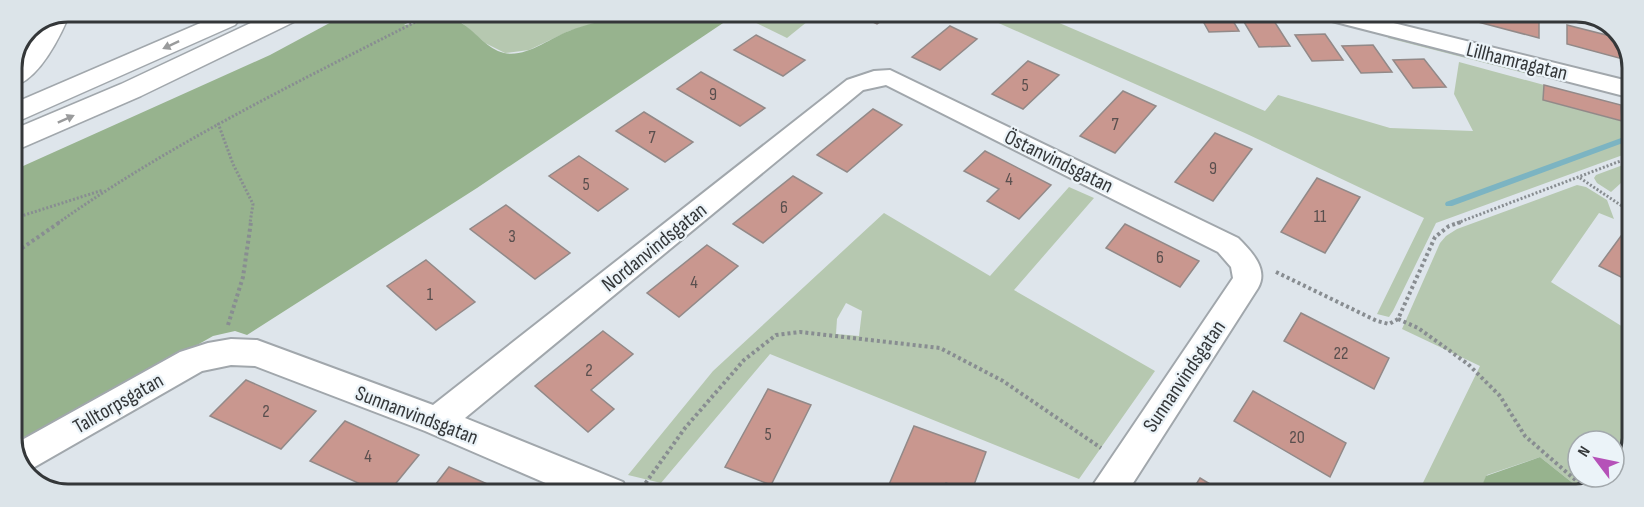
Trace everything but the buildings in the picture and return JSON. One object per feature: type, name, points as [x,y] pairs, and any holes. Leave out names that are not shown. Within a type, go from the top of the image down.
[{"type":"highway","points":[[22,111],[222,22]]},
{"type":"highway","points":[[22,138],[141,85],[274,22]]},
{"type":"highway","points":[[22,68],[32,58],[52,26]]},
{"type":"street","name":"Lillhamragatan","points":[[1364,22],[1621,87]]},
{"type":"street","name":"Östanvindsgatan","points":[[874,78],[890,77],[1201,231],[1228,245],[1244,263]]},
{"type":"street","name":"Nordanvindsgatan","points":[[437,421],[855,85],[874,78]]},
{"type":"street","name":"Sunnanvindsgatan","points":[[1113,484],[1248,280],[1244,263]]},
{"type":"street","name":"Sunnanvindsgatan","points":[[220,351],[257,353],[437,421],[587,484]]},
{"type":"street","name":"Talltorpsgatan","points":[[26,456],[191,361],[220,351]]},
{"type":"path","points":[[22,248],[108,188],[218,123],[415,22]]},
{"type":"path","points":[[218,123],[233,164],[253,204],[243,277],[220,351]]},
{"type":"path","points":[[1244,263],[1271,270],[1377,321],[1389,324],[1398,319],[1435,237],[1449,226],[1621,161]]},
{"type":"path","points":[[1580,178],[1621,206]]},
{"type":"path","points":[[22,216],[108,188]]},
{"type":"path","points":[[1398,319],[1418,328],[1468,364],[1500,396],[1525,436],[1581,484]]},
{"type":"path","points":[[644,484],[714,393],[752,352],[777,335],[800,332],[940,348],[959,356],[1036,404],[1126,464]]},
{"type":"green space","points":[[331,22],[409,22],[404,25],[458,22],[492,48],[512,54],[521,53],[569,31],[598,22],[725,22],[477,188],[247,335],[235,331],[213,336],[23,444],[22,166],[270,55]]},
{"type":"green space","points":[[461,22],[599,22],[569,31],[529,50],[505,53],[485,43]]},
{"type":"green space","points":[[754,22],[807,22],[787,38]]},
{"type":"green space","points":[[996,22],[1057,22],[1265,111],[1278,95],[1390,128],[1473,131],[1454,94],[1459,62],[1544,85],[1543,100],[1621,121],[1621,105],[1621,156],[1436,223],[1389,317],[1377,314],[1424,218],[1247,134]]},
{"type":"green space","points":[[1389,35],[1530,71],[1540,77],[1388,38]]},
{"type":"green space","points":[[1621,166],[1621,183],[1611,192],[1597,183],[1594,178],[1596,175]]},
{"type":"green space","points":[[1577,185],[1586,187],[1607,200],[1614,219],[1599,213],[1551,282],[1622,326],[1622,429],[1566,429],[1566,478],[1540,457],[1487,475],[1483,484],[1422,484],[1480,366],[1402,329],[1440,243],[1457,229]]},
{"type":"green space","points":[[1069,187],[1094,198],[1014,290],[1155,371],[1079,479],[770,354],[661,483],[628,475],[713,371],[884,213],[990,276]],"holes":[[[846,303],[862,311],[859,336],[836,334],[837,319]]]},
{"type":"green space","points":[[1540,457],[1566,478],[1566,484],[1483,484],[1486,476]]},
{"type":"waterway","points":[[1449,204],[1621,141]]}]
